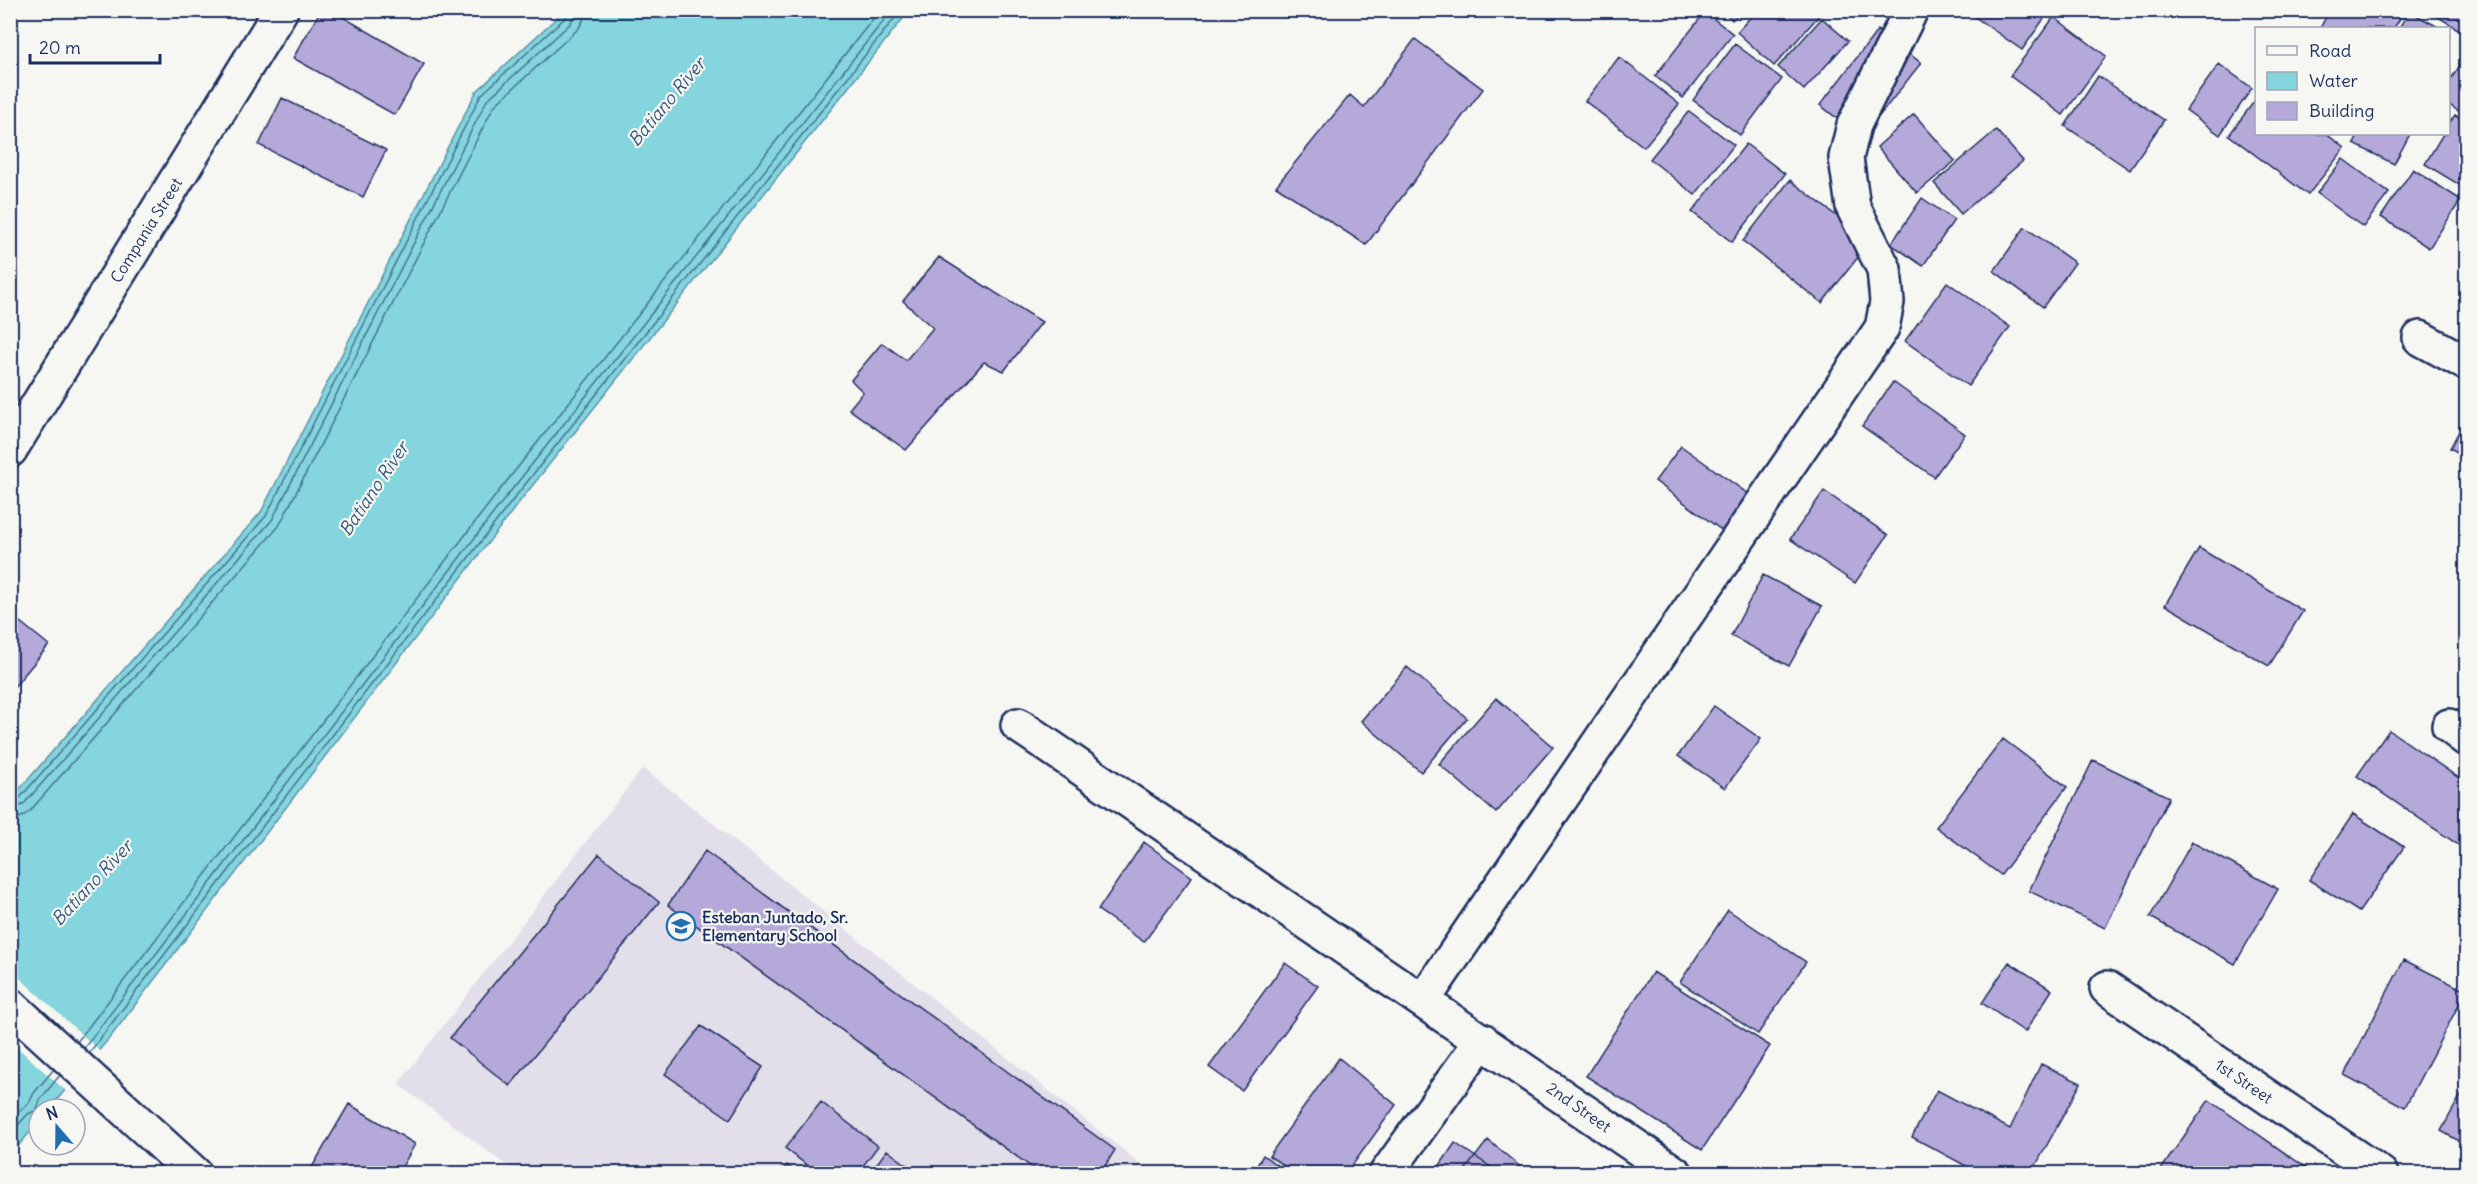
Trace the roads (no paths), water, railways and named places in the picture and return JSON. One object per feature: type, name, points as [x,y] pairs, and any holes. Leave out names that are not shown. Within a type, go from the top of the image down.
[{"type":"street","name":"Compania Street","points":[[10,450],[281,10]]},
{"type":"street","points":[[1424,999],[1882,328],[1887,302],[1884,269],[1853,207],[1846,158],[1854,125],[1911,10]]},
{"type":"street","points":[[2420,338],[2466,363]]},
{"type":"street","name":"2nd Street","points":[[1018,725],[1424,999],[1676,1173]]},
{"type":"street","name":"1st Street","points":[[2107,988],[2381,1173]]},
{"type":"street","points":[[10,1005],[195,1173]]},
{"type":"street","points":[[1386,1173],[1482,1040]]},
{"type":"water","name":"Batiano River","points":[[564,11],[909,11],[517,505],[112,1035],[59,1097],[27,1097],[27,1136],[11,1155],[11,799],[261,512],[476,92]]},
{"type":"place","name":"Esteban Juntado, Sr. Elementary School","points":[[681,926]]}]
